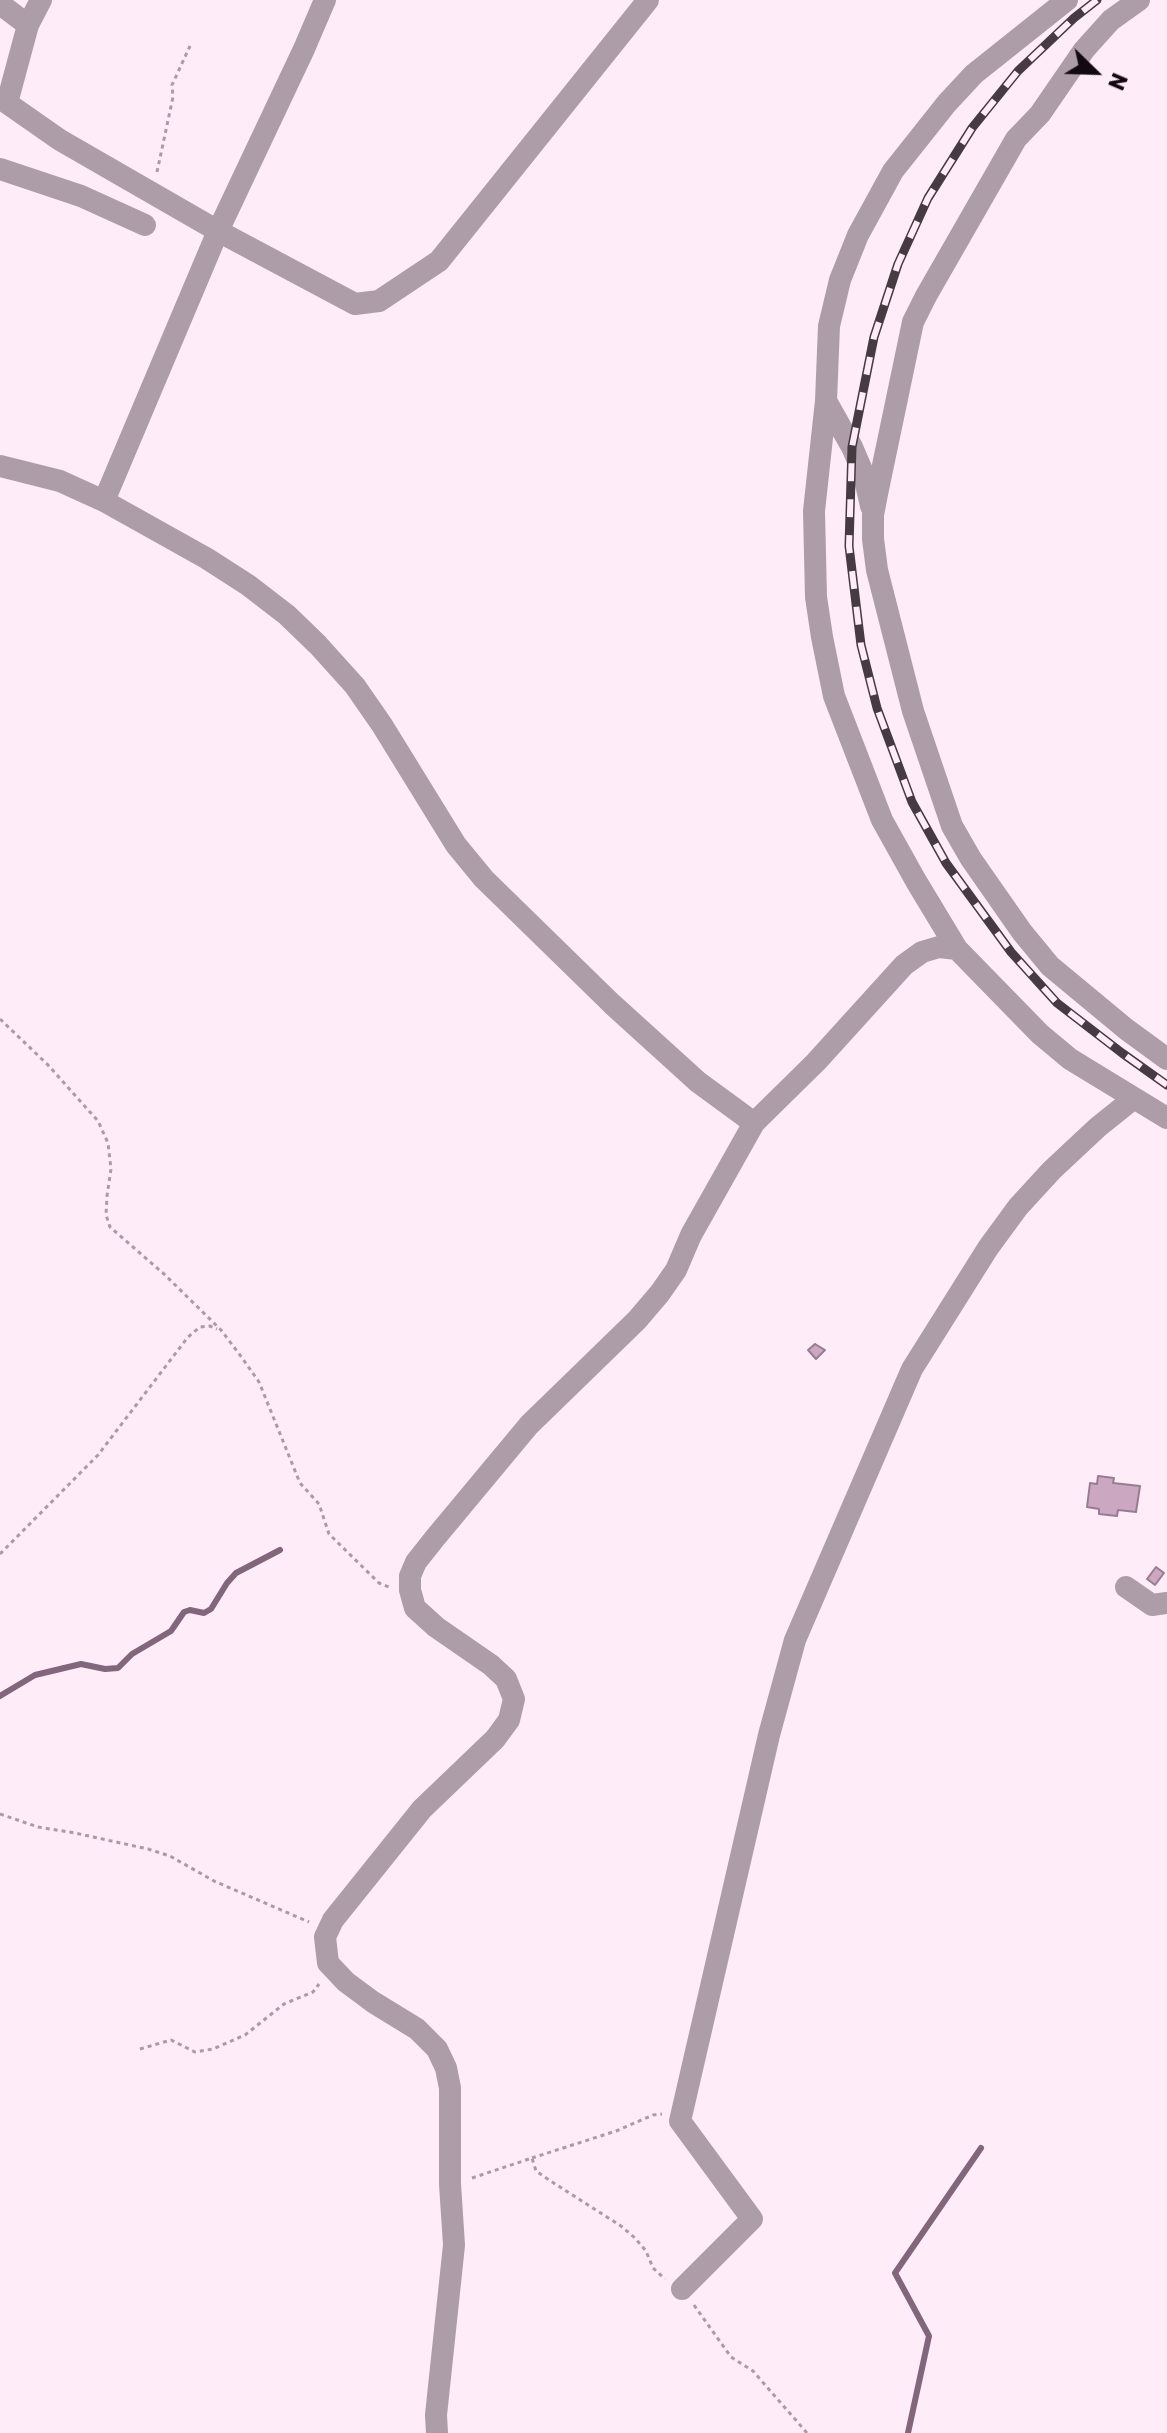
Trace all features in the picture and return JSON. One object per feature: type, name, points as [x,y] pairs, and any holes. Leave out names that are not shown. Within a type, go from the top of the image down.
[{"type":"street","points":[[41,0],[28,25],[7,103],[60,140],[218,231],[355,304],[379,301],[439,261],[648,0]]},
{"type":"street","points":[[104,501],[218,231],[325,0]]},
{"type":"street","points":[[1067,0],[974,74],[947,103],[893,171],[858,235],[840,280],[829,326],[826,401],[814,511],[816,597],[834,696],[882,820],[957,949],[1040,1034],[1070,1059],[1167,1118]]},
{"type":"street","points":[[873,515],[913,322],[926,296],[1016,139],[1040,114],[1084,50],[1111,20],[1139,0]]},
{"type":"street","points":[[0,4],[28,25]]},
{"type":"street","points":[[0,169],[81,196],[145,225]]},
{"type":"street","points":[[826,401],[864,475],[873,515],[877,570],[926,752],[952,826],[993,891],[1050,966],[1167,1059]]},
{"type":"street","points":[[0,466],[60,481],[104,501],[162,532],[248,585],[287,615],[355,686],[456,845],[484,879],[698,1082],[754,1123]]},
{"type":"street","points":[[437,2433],[436,2415],[454,2245],[450,2184],[450,2088],[446,2068],[437,2049],[417,2029],[346,1982],[328,1963],[325,1937],[333,1920],[422,1809],[495,1739],[509,1720],[514,1699],[506,1679],[491,1665],[436,1627],[415,1608],[410,1576],[416,1562],[529,1425],[637,1320],[660,1293],[676,1270],[691,1235],[754,1123],[816,1062],[904,965],[922,952],[939,947],[957,949]]},
{"type":"street","points":[[682,2289],[752,2219],[680,2121],[769,1735],[795,1640],[912,1369],[988,1248],[1018,1207],[1063,1160],[1133,1099]]},
{"type":"street","points":[[1126,1587],[1152,1605],[1167,1603]]},
{"type":"path","points":[[157,177],[173,97],[172,85],[190,46]]},
{"type":"path","points":[[0,1019],[48,1065],[98,1121],[108,1143],[111,1169],[106,1215],[110,1227],[221,1330],[259,1382],[300,1483],[319,1504],[329,1534],[379,1583],[395,1590],[410,1590]]},
{"type":"path","points":[[0,1554],[98,1455],[188,1337],[200,1327],[210,1326],[221,1330]]},
{"type":"path","points":[[0,1814],[38,1827],[170,1856],[214,1881],[311,1923],[333,1920]]},
{"type":"path","points":[[140,2049],[171,2040],[195,2052],[230,2042],[245,2035],[284,2004],[313,1992],[324,1978],[328,1963]]},
{"type":"path","points":[[450,2184],[616,2131],[653,2115],[682,2111]]},
{"type":"path","points":[[532,2158],[536,2171],[621,2226],[646,2251],[653,2268],[682,2289],[731,2357],[753,2371],[807,2433]]},
{"type":"building","points":[[815,1344],[825,1350],[816,1359],[808,1350]]},
{"type":"building","points":[[1098,1476],[1114,1478],[1113,1483],[1140,1486],[1136,1512],[1118,1510],[1117,1516],[1099,1514],[1099,1509],[1087,1507],[1090,1483],[1097,1484]]},
{"type":"building","points":[[1156,1567],[1164,1573],[1155,1585],[1147,1579]]},
{"type":"waterway","points":[[0,1696],[35,1675],[81,1664],[118,1668],[132,1654],[171,1631],[184,1612],[204,1613],[211,1609],[236,1573],[280,1550]]},
{"type":"waterway","points":[[908,2433],[929,2336],[895,2273],[981,2148]]},
{"type":"railway","points":[[1097,0],[1018,71],[972,128],[928,198],[898,264],[874,337],[852,447],[849,546],[861,645],[877,708],[912,802],[946,863],[1011,952],[1057,1003],[1167,1085]]}]
